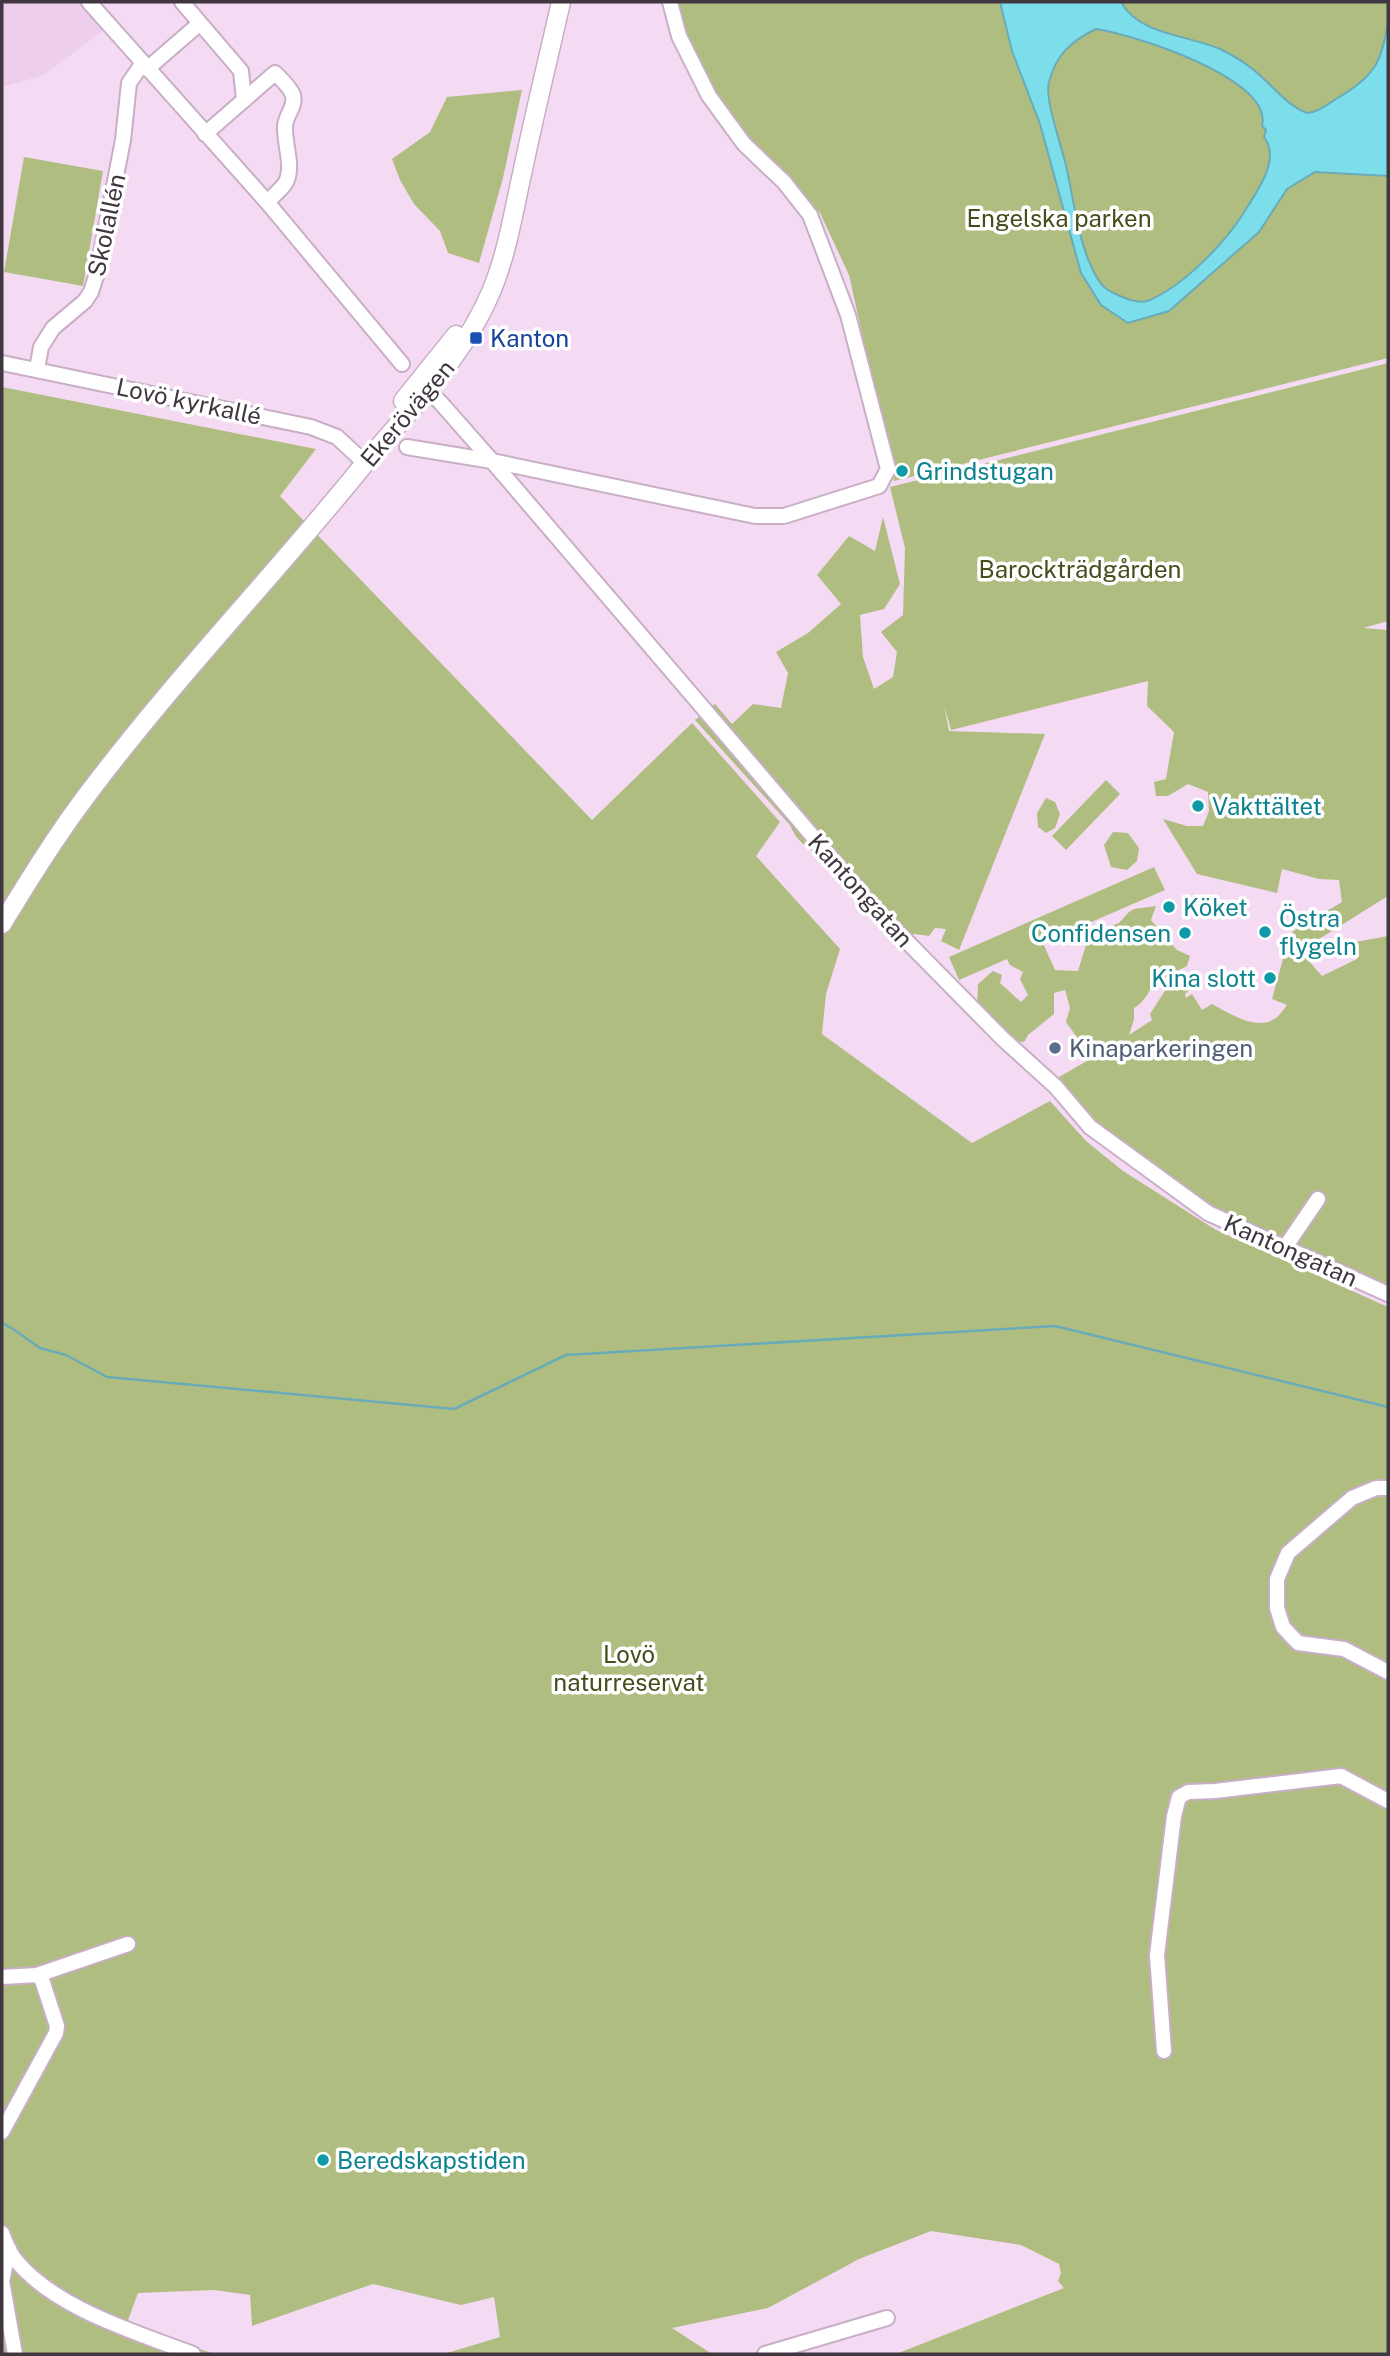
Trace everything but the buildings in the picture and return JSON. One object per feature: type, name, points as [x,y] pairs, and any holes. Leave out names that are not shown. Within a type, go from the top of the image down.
[{"type":"main road","name":"Ekerövägen","points":[[2,924],[89,793],[250,598],[309,533],[361,460],[423,386],[453,340],[482,288],[516,201],[561,2]]},
{"type":"street","points":[[89,2],[267,202],[402,364]]},
{"type":"street","points":[[182,2],[198,24],[241,71],[244,100]]},
{"type":"street","points":[[407,447],[492,461],[755,516],[784,516],[879,486],[888,469],[848,315],[810,215],[784,182],[744,144],[709,96],[679,36],[670,2]]},
{"type":"street","name":"Skolallén","points":[[37,369],[41,347],[53,328],[85,301],[91,292],[123,140],[129,83],[198,24]]},
{"type":"street","points":[[205,134],[275,73],[292,92],[294,105],[285,122],[289,168],[286,183],[267,202]]},
{"type":"street","name":"Lovö kyrkallé","points":[[2,362],[311,427],[337,437],[361,460]]},
{"type":"street","name":"Kantongatan","points":[[423,386],[492,461],[874,908],[1002,1038],[1056,1087],[1090,1127],[1208,1213],[1388,1294]]},
{"type":"street","points":[[1286,1246],[1318,1199]]},
{"type":"street","points":[[1388,1488],[1376,1488],[1352,1498],[1288,1553],[1278,1579],[1277,1608],[1283,1627],[1298,1643],[1344,1649],[1388,1672]]},
{"type":"street","points":[[1164,2051],[1157,1955],[1174,1816],[1179,1797],[1188,1792],[1341,1776],[1388,1801]]},
{"type":"street","points":[[2,1977],[37,1975],[128,1944]]},
{"type":"street","points":[[2,2132],[56,2033],[42,1980],[37,1975]]},
{"type":"street","points":[[2,2234],[13,2257],[32,2277],[54,2294],[108,2321],[193,2354]]},
{"type":"street","points":[[9,2249],[2,2281],[15,2354]]},
{"type":"street","points":[[765,2354],[887,2318]]},
{"type":"shaded area","points":[[2,2],[86,2],[108,27],[44,75],[2,87]]},
{"type":"green space","name":"Engelska parken","points":[[676,2],[1388,2],[1388,358],[894,481],[862,345],[863,338],[849,275],[820,213],[743,133],[691,55]]},
{"type":"green space","points":[[522,90],[503,178],[479,263],[448,253],[440,231],[414,204],[392,159],[430,132],[447,97]]},
{"type":"green space","points":[[24,157],[103,171],[83,286],[4,272]]},
{"type":"green space","name":"Barockträdgården","points":[[1388,363],[1388,621],[1363,628],[1388,630],[1388,896],[1303,949],[1292,932],[1342,902],[1339,880],[1319,879],[1282,869],[1277,893],[1197,874],[1163,819],[1187,826],[1203,826],[1209,811],[1208,792],[1188,784],[1168,796],[1156,796],[1154,782],[1166,779],[1174,732],[1147,706],[1148,681],[951,730],[944,705],[949,731],[1045,734],[959,950],[941,941],[946,929],[935,928],[929,936],[914,934],[901,946],[855,898],[822,856],[799,839],[790,825],[695,720],[715,704],[732,724],[753,704],[781,708],[788,673],[776,652],[808,633],[841,604],[817,575],[849,536],[875,551],[883,517],[900,584],[884,609],[860,615],[863,657],[874,689],[893,677],[897,652],[881,632],[903,615],[905,548],[890,487]]},
{"type":"green space","name":"Lovö naturreservat","points":[[2,387],[316,449],[280,496],[592,820],[692,723],[780,822],[756,856],[840,949],[826,994],[822,1034],[972,1143],[1050,1101],[1086,1141],[1123,1171],[1216,1230],[1388,1307],[1388,2354],[896,2354],[1064,2288],[1058,2281],[1061,2273],[1059,2264],[1021,2245],[931,2231],[859,2259],[768,2308],[672,2328],[712,2354],[444,2354],[500,2337],[494,2297],[461,2305],[373,2284],[252,2326],[250,2295],[214,2290],[138,2293],[127,2323],[214,2354],[2,2354]]},
{"type":"green space","points":[[1106,780],[1120,794],[1066,850],[1052,836]]},
{"type":"green space","points":[[1046,798],[1055,802],[1060,814],[1055,828],[1046,833],[1038,827],[1037,813]]},
{"type":"green space","points":[[1113,832],[1128,833],[1139,848],[1137,861],[1127,870],[1111,867],[1104,845]]},
{"type":"green space","points":[[1154,867],[1165,890],[1043,943],[1055,970],[1078,971],[1089,935],[1119,923],[1134,909],[1156,906],[1151,920],[1177,950],[1190,956],[1187,966],[1175,972],[1188,980],[1190,989],[1185,994],[1186,998],[1192,994],[1202,1010],[1212,1004],[1243,1020],[1260,1023],[1276,1018],[1287,1005],[1272,999],[1283,959],[1298,949],[1322,976],[1357,959],[1350,943],[1388,936],[1388,1290],[1236,1221],[1137,1159],[1068,1103],[1059,1077],[1092,1058],[1066,1022],[1070,1008],[1065,990],[1054,993],[1054,1014],[1028,1035],[1024,1042],[1011,1041],[977,1007],[978,984],[993,971],[1002,975],[1000,983],[1021,1002],[1028,995],[1020,979],[1023,972],[1010,965],[1007,959],[959,980],[949,957]],"holes":[[[1164,972],[1161,979],[1168,986],[1150,1014],[1152,1020],[1129,1035],[1134,1008],[1148,994],[1154,974]]]},
{"type":"water","points":[[1000,2],[1121,2],[1129,13],[1152,28],[1207,44],[1232,55],[1255,71],[1289,103],[1307,113],[1326,106],[1368,76],[1383,48],[1388,21],[1388,176],[1315,172],[1287,189],[1259,232],[1169,311],[1128,323],[1101,305],[1081,273],[1040,124],[1012,51]],"holes":[[[1096,29],[1197,61],[1246,91],[1260,108],[1262,126],[1266,130],[1264,137],[1269,146],[1270,156],[1265,177],[1225,238],[1189,274],[1163,293],[1143,302],[1127,299],[1108,290],[1092,269],[1078,227],[1049,100],[1052,72],[1066,50]]]},
{"type":"waterway","points":[[2,1323],[40,1348],[66,1355],[107,1377],[454,1409],[566,1355],[1055,1326],[1388,1407]]},
{"type":"place","name":"Kanton","points":[[476,338]]},
{"type":"place","name":"Grindstugan","points":[[902,471]]},
{"type":"place","name":"Vakttältet","points":[[1198,806]]},
{"type":"place","name":"Köket","points":[[1169,907]]},
{"type":"place","name":"Östra flygeln","points":[[1265,932]]},
{"type":"place","name":"Confidensen","points":[[1185,933]]},
{"type":"place","name":"Kina slott","points":[[1270,978]]},
{"type":"place","name":"Kinaparkeringen","points":[[1055,1048]]},
{"type":"place","name":"Beredskapstiden","points":[[323,2160]]}]
